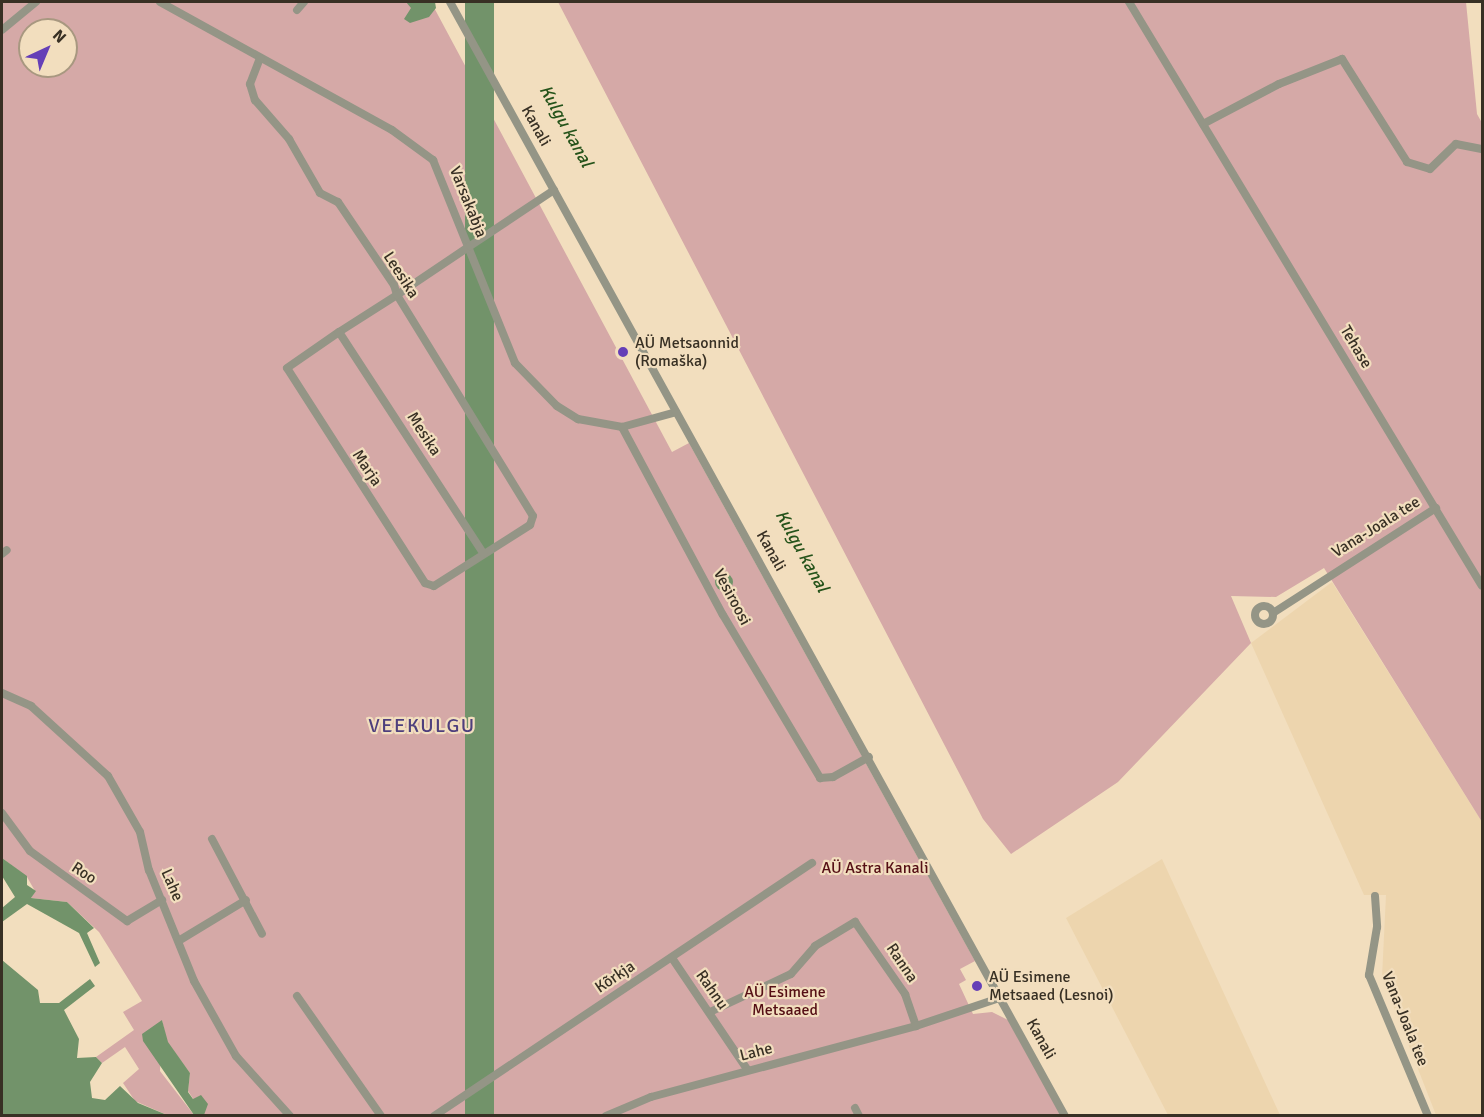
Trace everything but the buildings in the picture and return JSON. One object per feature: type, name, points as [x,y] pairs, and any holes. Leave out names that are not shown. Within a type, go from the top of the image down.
[{"type":"street","points":[[2,30],[36,2]]},
{"type":"street","points":[[297,10],[304,2]]},
{"type":"street","name":"Kanali","points":[[450,2],[869,757],[1065,1116]]},
{"type":"street","name":"Tehase","points":[[1129,2],[1482,586]]},
{"type":"street","name":"Varsakabja","points":[[166,3],[260,58],[392,130],[433,160],[470,246],[515,363],[530,383],[578,419],[622,427]]},
{"type":"street","name":"Leesika","points":[[260,58],[250,84],[255,100],[289,139],[320,193],[338,202],[533,516],[531,525],[483,553]]},
{"type":"street","points":[[1203,124],[1279,84],[1342,59],[1407,162],[1430,169],[1456,144],[1482,149]]},
{"type":"street","points":[[339,332],[554,190]]},
{"type":"street","name":"Marja","points":[[339,332],[287,368],[425,583],[434,586],[483,553]]},
{"type":"street","name":"Mesika","points":[[339,332],[483,553]]},
{"type":"street","points":[[622,427],[676,411]]},
{"type":"street","name":"Vesiroosi","points":[[622,427],[723,615],[820,778],[833,777],[869,757]]},
{"type":"street","name":"Vana-Joala tee","points":[[1273,613],[1436,508]]},
{"type":"street","name":"Lahe","points":[[2,693],[31,706],[108,776],[140,832],[162,900],[180,940],[194,981],[236,1056],[290,1116]]},
{"type":"street","name":"Roo","points":[[2,813],[30,851],[127,921],[162,900]]},
{"type":"street","points":[[212,839],[262,934]]},
{"type":"street","name":"Kõrkja","points":[[434,1116],[812,863]]},
{"type":"street","name":"Vana-Joala tee","points":[[1375,896],[1377,927],[1369,975],[1428,1116]]},
{"type":"street","points":[[180,940],[246,900]]},
{"type":"street","name":"Ranna","points":[[710,1012],[791,974],[815,945],[855,922],[905,994],[916,1026]]},
{"type":"street","name":"Rahnu","points":[[672,958],[747,1069]]},
{"type":"street","points":[[297,996],[381,1116]]},
{"type":"street","name":"Lahe","points":[[606,1116],[747,1069],[916,1026],[999,998]]},
{"type":"shaded area","points":[[406,2],[435,2],[436,8],[429,17],[410,23],[404,19],[411,8]]},
{"type":"shaded area","points":[[465,2],[494,2],[494,1116],[465,1116]]},
{"type":"shaded area","points":[[724,573],[730,576],[733,582],[730,588],[724,591],[718,588],[715,582],[718,576]]},
{"type":"shaded area","points":[[1332,582],[1482,822],[1482,1115],[1436,1115],[1382,977],[1386,895],[1364,895],[1251,643]]},
{"type":"shaded area","points":[[2,858],[27,876],[27,885],[36,891],[31,898],[67,902],[94,928],[87,933],[100,963],[95,967],[79,933],[27,904],[2,922],[2,908],[15,897],[2,876]]},
{"type":"shaded area","points":[[1162,859],[1280,1115],[1168,1115],[1066,918]]},
{"type":"shaded area","points":[[2,960],[38,990],[40,1003],[59,1003],[90,979],[95,986],[64,1010],[79,1039],[77,1058],[96,1057],[102,1063],[90,1082],[92,1098],[105,1100],[120,1086],[138,1103],[167,1115],[2,1115]]},
{"type":"shaded area","points":[[162,1020],[168,1042],[190,1073],[188,1092],[193,1099],[201,1095],[208,1104],[204,1115],[194,1115],[143,1041],[142,1034]]},
{"type":"green space","points":[[2,2],[431,2],[672,452],[689,443],[975,961],[960,969],[966,980],[959,984],[973,1014],[992,1012],[1008,1020],[1061,1115],[204,1115],[188,1091],[190,1073],[167,1042],[162,1020],[160,1071],[194,1115],[167,1115],[135,1101],[123,1083],[139,1069],[125,1047],[102,1063],[96,1057],[134,1030],[123,1012],[142,1001],[99,932],[67,902],[31,898],[35,891],[27,877],[2,858]]},
{"type":"green space","points":[[558,2],[1466,2],[1477,114],[1482,123],[1482,822],[1324,568],[1276,597],[1231,596],[1251,643],[1118,782],[1011,854],[983,819]]},
{"type":"place","name":"AÜ Metsaonnid (Romaška)","points":[[623,352]]},
{"type":"place","name":"AÜ Esimene Metsaaed (Lesnoi)","points":[[977,986]]},
{"type":"district","name":"VEEKULGU","points":[[422,725]]},
{"type":"water label","name":"Kulgu kanal","points":[[566,126]]},
{"type":"water label","name":"Kulgu kanal","points":[[802,551]]},
{"type":"park label","name":"AÜ Astra Kanali","points":[[875,868]]},
{"type":"park label","name":"AÜ Esimene Metsaaed","points":[[785,1001]]}]
